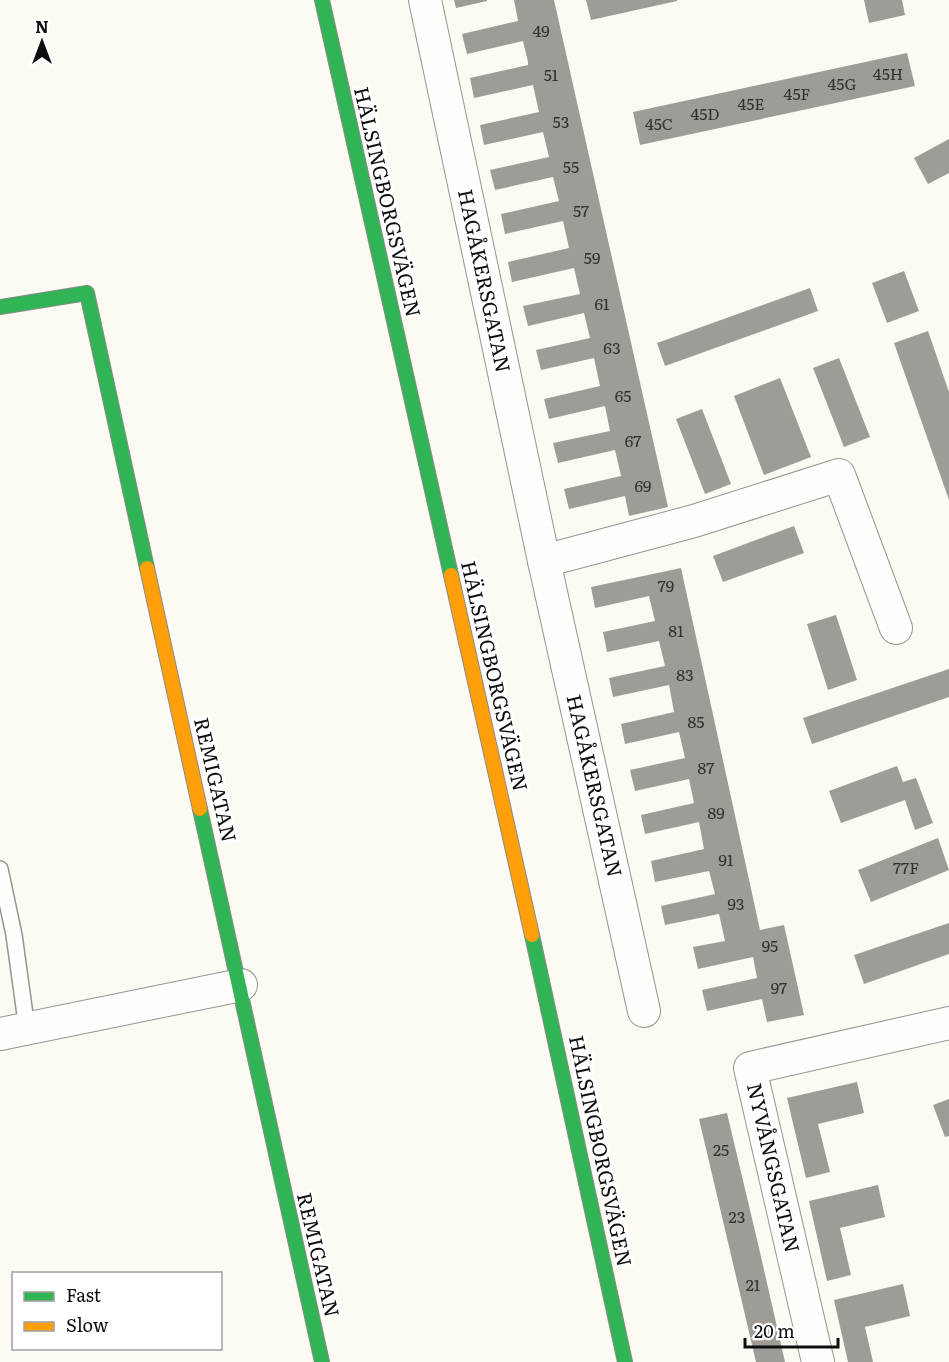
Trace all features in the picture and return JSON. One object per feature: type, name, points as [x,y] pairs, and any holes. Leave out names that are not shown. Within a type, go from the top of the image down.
[{"type":"main road","name":"HÄLSINGBORGSVÄGEN","points":[[322,0],[569,1099],[625,1362]]},
{"type":"main road","name":"REMIGATAN","points":[[0,307],[87,293],[241,985],[322,1362]]},
{"type":"street","name":"HAGÅKERSGATAN","points":[[425,0],[544,561],[644,1011]]},
{"type":"street","points":[[544,561],[694,521],[839,475],[896,628]]},
{"type":"street","points":[[13,1031],[241,985]]},
{"type":"street","name":"NYVÅNGSGATAN","points":[[818,1362],[750,1068],[949,1023]]},
{"type":"lane","points":[[0,868],[14,935],[13,1031]]},
{"type":"building","points":[[454,0],[487,0],[487,1],[456,8]]},
{"type":"building","points":[[514,0],[554,0],[668,507],[629,516],[625,496],[569,509],[564,489],[621,476],[615,450],[558,463],[553,443],[610,431],[605,406],[549,419],[544,399],[600,386],[594,358],[541,370],[536,350],[590,338],[584,313],[528,326],[523,306],[580,294],[574,268],[512,282],[508,262],[569,248],[563,221],[505,234],[501,214],[559,201],[553,177],[495,190],[490,170],[549,157],[543,132],[484,145],[480,125],[539,112],[533,85],[474,98],[470,78],[528,65],[528,62],[523,41],[467,54],[462,34],[518,21]]},
{"type":"building","points":[[586,0],[677,0],[677,1],[591,20]]},
{"type":"building","points":[[864,0],[902,0],[905,15],[869,23]]},
{"type":"building","points":[[907,53],[915,86],[640,145],[633,112]]},
{"type":"building","points":[[949,139],[949,173],[928,184],[914,158]]},
{"type":"building","points":[[904,271],[919,311],[887,323],[872,283]]},
{"type":"building","points":[[810,288],[818,311],[665,366],[657,343]]},
{"type":"building","points":[[928,331],[949,392],[949,500],[894,343]]},
{"type":"building","points":[[839,358],[870,437],[844,447],[813,368]]},
{"type":"building","points":[[780,378],[811,457],[764,475],[734,396]]},
{"type":"building","points":[[702,409],[731,484],[705,494],[676,419]]},
{"type":"building","points":[[794,526],[804,553],[723,582],[713,556]]},
{"type":"building","points":[[681,568],[760,930],[784,925],[804,1015],[767,1022],[762,999],[707,1011],[702,990],[757,978],[753,957],[698,969],[693,947],[725,941],[719,914],[665,925],[661,906],[715,894],[709,871],[655,882],[651,861],[704,849],[699,822],[645,834],[641,815],[694,803],[689,779],[635,791],[630,770],[685,758],[679,732],[625,744],[621,724],[674,712],[669,685],[613,697],[609,678],[665,666],[659,641],[607,652],[603,632],[655,621],[649,596],[595,608],[591,587]]},
{"type":"building","points":[[836,615],[857,680],[828,690],[807,624]]},
{"type":"building","points":[[949,669],[949,697],[812,744],[803,718]]},
{"type":"building","points":[[897,766],[903,782],[916,778],[933,823],[915,830],[905,800],[841,823],[829,791]]},
{"type":"building","points":[[938,838],[949,870],[871,902],[858,870]]},
{"type":"building","points":[[949,923],[949,954],[864,984],[854,955]]},
{"type":"building","points":[[857,1082],[864,1113],[818,1124],[830,1172],[806,1178],[787,1098]]},
{"type":"building","points":[[949,1099],[949,1136],[945,1137],[933,1105]]},
{"type":"building","points":[[727,1113],[785,1362],[756,1362],[699,1119]]},
{"type":"building","points":[[878,1185],[885,1217],[840,1228],[851,1275],[827,1281],[809,1201]]},
{"type":"building","points":[[903,1284],[910,1316],[865,1327],[873,1362],[848,1362],[834,1300]]},
{"type":"traffic: fast","points":[[322,0],[451,575]]},
{"type":"traffic: fast","points":[[0,307],[87,293],[147,568]]},
{"type":"traffic: fast","points":[[200,809],[322,1362]]},
{"type":"traffic: fast","points":[[532,935],[625,1362]]},
{"type":"traffic: slow","points":[[147,568],[200,809]]},
{"type":"traffic: slow","points":[[451,575],[532,935]]}]
